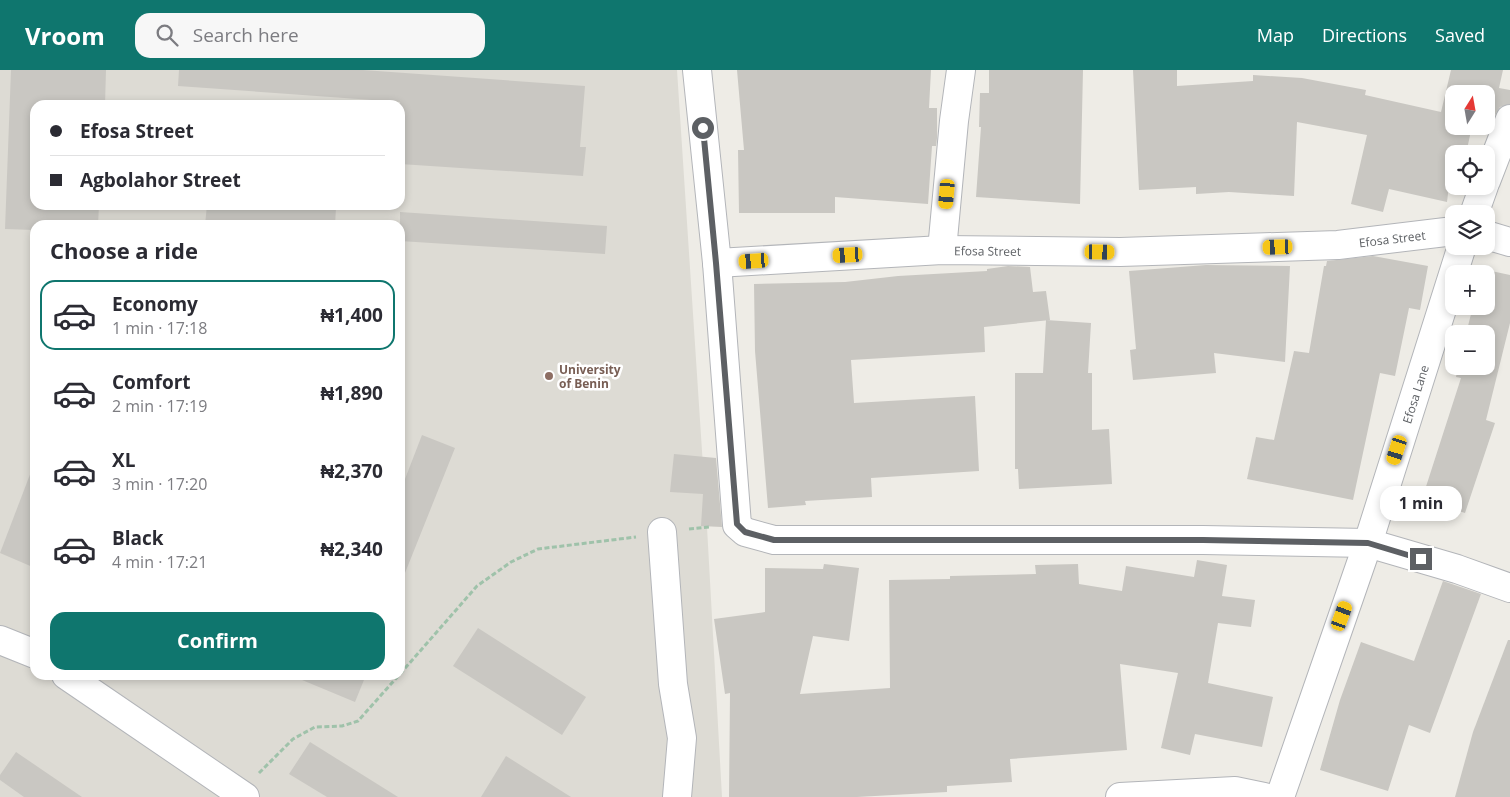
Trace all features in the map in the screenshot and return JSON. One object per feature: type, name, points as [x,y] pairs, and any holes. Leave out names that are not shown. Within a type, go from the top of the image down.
[{"type":"street","points":[[697,70],[716,263],[737,524],[745,532],[774,540],[1203,540],[1368,543],[1457,569],[1510,588]]},
{"type":"street","points":[[942,250],[954,121],[961,70]]},
{"type":"street","points":[[1495,158],[1510,119]]},
{"type":"street","name":"Efosa Street","points":[[716,263],[942,250],[1120,252],[1308,246],[1445,232]]},
{"type":"street","points":[[1495,238],[1510,242]]},
{"type":"street","name":"Efosa Lane","points":[[1280,797],[1368,543],[1459,255]]},
{"type":"street","points":[[662,532],[672,684],[682,738],[678,797]]},
{"type":"street","points":[[0,640],[30,652]]},
{"type":"street","points":[[73,680],[240,795]]},
{"type":"street","points":[[1120,797],[1235,791],[1264,797]]},
{"type":"path","points":[[405,667],[477,586],[511,562],[538,549],[737,524]]},
{"type":"path","points":[[240,795],[293,739],[316,728],[342,726],[358,721],[394,680]]},
{"type":"shaded area","name":"University of Benin","points":[[0,70],[677,70],[707,527],[722,797],[0,797]]},
{"type":"building","points":[[11,70],[106,70],[105,100],[30,100],[30,210],[99,210],[98,220],[30,220],[30,230],[5,229]]},
{"type":"building","points":[[179,70],[363,70],[585,86],[580,147],[586,147],[583,176],[405,164],[405,100],[372,100],[178,86]]},
{"type":"building","points":[[737,70],[931,70],[929,108],[937,108],[937,138],[936,146],[932,146],[928,204],[835,197],[835,213],[739,213],[738,150],[744,150]]},
{"type":"building","points":[[989,70],[1083,70],[1080,204],[976,197],[981,127],[979,127],[980,93],[989,93]]},
{"type":"building","points":[[1133,70],[1177,70],[1177,86],[1253,81],[1253,75],[1302,78],[1366,90],[1365,95],[1441,112],[1445,95],[1445,135],[1470,135],[1468,145],[1445,145],[1445,195],[1448,195],[1447,202],[1389,189],[1383,212],[1351,204],[1367,135],[1297,122],[1294,196],[1229,192],[1196,194],[1196,187],[1139,190]]},
{"type":"building","points":[[1451,70],[1503,70],[1499,88],[1510,90],[1510,104],[1500,107],[1495,115],[1495,85],[1447,85]]},
{"type":"building","points":[[206,210],[336,210],[335,220],[206,220]]},
{"type":"building","points":[[400,212],[607,226],[605,254],[405,241],[405,220],[400,220]]},
{"type":"building","points":[[1373,256],[1428,266],[1420,310],[1409,308],[1395,376],[1380,373],[1353,500],[1247,479],[1256,437],[1274,440],[1294,351],[1309,353],[1324,266],[1326,266],[1327,261]]},
{"type":"building","points":[[1206,265],[1290,266],[1285,362],[1214,353],[1216,373],[1133,380],[1130,350],[1136,349],[1129,271]]},
{"type":"building","points":[[1008,266],[1030,267],[1033,292],[1046,291],[1050,320],[984,327],[985,352],[851,360],[854,403],[975,396],[979,471],[871,478],[872,497],[805,501],[806,505],[768,508],[755,351],[754,284],[845,282],[898,276],[987,271],[987,269]]},
{"type":"building","points":[[1495,272],[1510,275],[1510,323],[1486,420],[1495,423],[1465,513],[1422,499],[1461,378],[1456,377],[1456,375],[1495,375],[1495,325],[1468,325],[1471,315],[1495,315]]},
{"type":"building","points":[[1046,320],[1091,323],[1088,373],[1092,373],[1092,430],[1109,429],[1112,484],[1019,489],[1018,469],[1015,469],[1015,373],[1043,373]]},
{"type":"building","points":[[422,435],[455,448],[405,573],[405,479]]},
{"type":"building","points":[[674,454],[716,458],[722,527],[701,526],[703,494],[670,492]]},
{"type":"building","points":[[30,474],[30,566],[0,553]]},
{"type":"building","points":[[1197,560],[1227,565],[1222,596],[1255,600],[1251,627],[1218,623],[1208,683],[1273,697],[1262,747],[1195,734],[1190,755],[1161,748],[1178,673],[1120,664],[1127,750],[1010,759],[1012,782],[947,786],[947,792],[857,797],[729,797],[730,693],[725,694],[714,619],[765,612],[765,568],[823,569],[824,564],[859,568],[849,641],[813,636],[800,694],[890,688],[889,580],[950,579],[950,576],[1036,574],[1035,565],[1078,564],[1079,584],[1122,591],[1126,566],[1194,577]]},
{"type":"building","points":[[1443,581],[1481,594],[1430,733],[1409,725],[1388,791],[1320,770],[1340,700],[1361,642],[1414,661]]},
{"type":"building","points":[[478,628],[586,697],[562,735],[453,666]]},
{"type":"building","points":[[1508,640],[1510,640],[1510,797],[1455,797],[1473,732]]},
{"type":"building","points":[[302,680],[364,680],[355,702]]},
{"type":"building","points":[[310,742],[398,797],[327,797],[289,774]]},
{"type":"building","points":[[16,752],[82,797],[24,797],[0,780],[0,775]]},
{"type":"building","points":[[506,756],[571,797],[481,797]]},
{"type":"place","name":"University of Benin","points":[[549,376]]},
{"type":"route","points":[[703,128],[737,524],[745,532],[774,540],[1203,540],[1368,543],[1421,559]]}]
